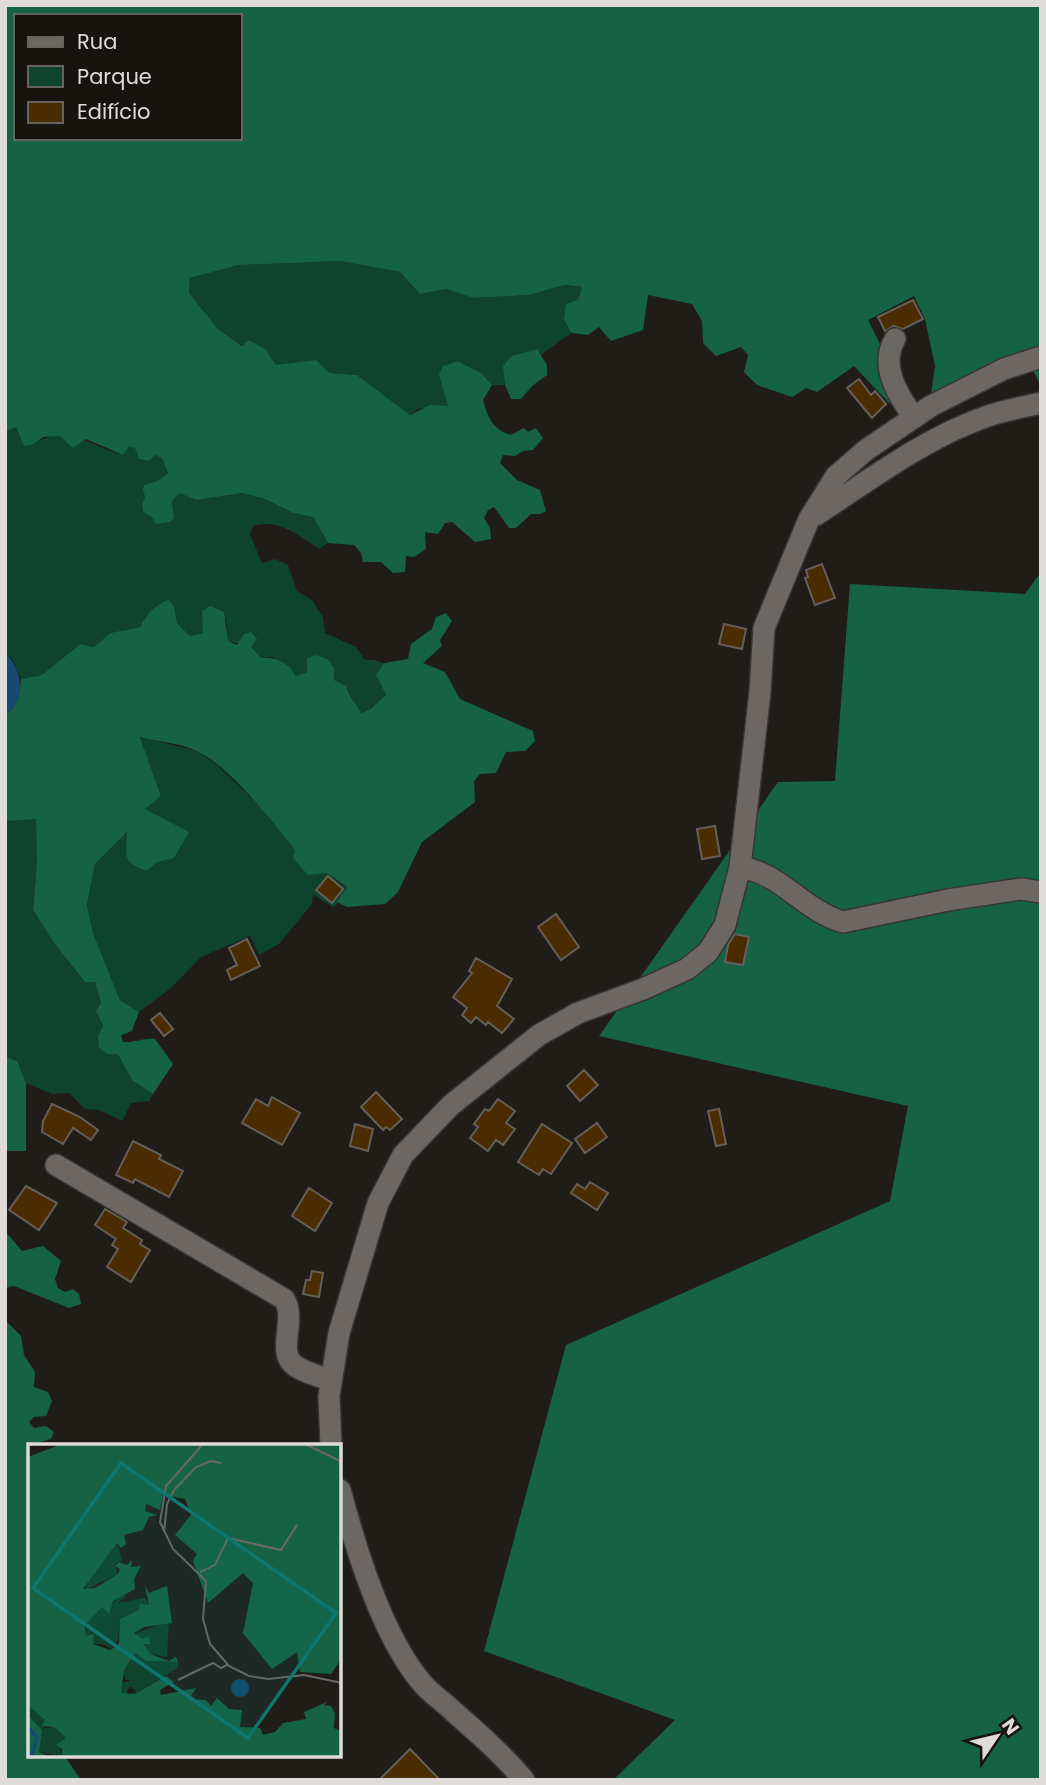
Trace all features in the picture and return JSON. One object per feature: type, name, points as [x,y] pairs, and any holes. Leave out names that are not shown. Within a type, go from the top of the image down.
[{"type":"street","points":[[895,339],[888,353],[889,366],[899,397],[914,418]]},
{"type":"street","points":[[331,1444],[330,1380],[339,1333],[378,1203],[403,1155],[451,1105],[539,1035],[578,1013],[673,976],[708,952],[725,925],[740,867],[761,692],[764,628],[809,519],[836,476],[866,450],[931,406],[983,379],[1041,357]]},
{"type":"street","points":[[809,519],[907,457],[961,427],[989,415],[1041,404]]},
{"type":"street","points":[[740,867],[751,868],[779,882],[813,908],[831,919],[843,922],[1021,888],[1041,892]]},
{"type":"street","points":[[56,1165],[284,1299],[290,1313],[286,1347],[288,1357],[293,1364],[330,1380]]},
{"type":"street","points":[[341,1494],[367,1576],[397,1645],[410,1667],[424,1685],[480,1735],[524,1780]]},
{"type":"green space","points":[[5,5],[1041,5],[1041,386],[1027,358],[930,402],[935,366],[925,319],[914,296],[868,320],[882,348],[895,398],[889,403],[854,366],[817,392],[806,388],[792,397],[757,385],[744,372],[748,355],[741,347],[716,356],[703,343],[702,321],[692,304],[648,295],[643,330],[611,341],[599,327],[588,335],[571,333],[564,320],[566,304],[578,300],[582,287],[565,285],[529,295],[473,298],[446,289],[420,294],[400,272],[340,261],[239,265],[190,278],[189,293],[218,329],[242,346],[249,340],[265,349],[276,365],[316,360],[330,373],[357,375],[410,415],[430,405],[448,406],[439,374],[443,366],[458,361],[481,373],[492,385],[483,400],[495,426],[511,435],[524,428],[528,432],[536,428],[543,438],[533,450],[523,451],[515,456],[503,455],[500,463],[517,480],[540,490],[546,511],[531,514],[516,528],[509,528],[494,507],[488,510],[484,518],[490,528],[491,539],[475,542],[452,522],[445,523],[438,534],[425,532],[426,549],[414,557],[406,556],[405,572],[393,573],[381,562],[363,562],[361,553],[354,545],[328,543],[313,517],[293,513],[265,499],[242,493],[197,500],[179,493],[172,502],[174,518],[170,522],[156,524],[152,517],[143,512],[143,489],[144,485],[158,481],[168,473],[162,458],[155,455],[149,461],[139,459],[135,448],[129,447],[123,455],[86,439],[73,448],[60,436],[43,437],[32,445],[24,446],[16,427],[5,432]]},
{"type":"green space","points":[[340,261],[400,272],[420,294],[446,289],[473,298],[529,295],[565,285],[582,287],[578,300],[564,320],[571,333],[541,355],[537,349],[504,366],[505,385],[492,385],[481,373],[458,361],[443,366],[448,406],[418,409],[410,415],[357,375],[330,373],[316,360],[276,366],[264,349],[249,340],[243,346],[218,329],[189,293],[190,278],[239,265]]},
{"type":"green space","points":[[537,349],[547,365],[547,375],[521,399],[511,399],[505,385],[503,366],[512,356]]},
{"type":"green space","points":[[16,427],[32,445],[44,438],[67,436],[123,455],[129,447],[136,448],[139,459],[148,461],[155,455],[163,458],[168,473],[158,481],[145,485],[142,504],[172,502],[179,493],[198,500],[242,493],[265,499],[293,513],[313,517],[328,543],[319,549],[296,533],[271,524],[253,526],[250,534],[262,563],[275,559],[288,565],[297,591],[312,600],[323,617],[325,633],[356,647],[365,660],[384,663],[376,675],[386,695],[360,713],[346,686],[333,680],[334,668],[296,676],[273,657],[261,658],[251,647],[228,641],[226,618],[203,633],[190,636],[177,623],[174,606],[158,605],[145,617],[140,627],[110,633],[94,647],[80,644],[42,675],[21,679],[13,660],[5,652],[5,432]]},
{"type":"green space","points":[[1041,572],[1041,1780],[613,1780],[675,1720],[484,1651],[566,1345],[890,1201],[908,1106],[599,1036],[778,782],[835,781],[850,584],[1025,594]]},
{"type":"green space","points":[[168,600],[174,606],[177,623],[190,636],[203,633],[202,611],[210,606],[224,612],[228,641],[237,645],[244,634],[251,632],[257,639],[251,647],[261,658],[281,661],[290,667],[296,676],[307,672],[307,659],[315,655],[329,660],[334,668],[334,680],[346,686],[361,713],[386,695],[376,675],[384,663],[408,659],[411,644],[432,629],[436,617],[446,613],[452,621],[440,640],[442,646],[423,663],[445,672],[460,699],[533,731],[535,741],[525,751],[506,752],[496,773],[480,774],[474,781],[475,802],[422,842],[398,892],[385,904],[347,907],[337,902],[347,887],[327,873],[308,875],[293,858],[295,850],[251,796],[212,760],[192,749],[140,737],[161,796],[145,809],[189,832],[174,858],[157,862],[146,871],[132,864],[127,856],[127,832],[95,864],[87,905],[93,933],[120,1000],[139,1012],[132,1031],[121,1035],[123,1042],[155,1039],[173,1064],[153,1094],[132,1080],[118,1054],[107,1054],[99,1048],[98,1035],[103,1026],[96,1011],[101,1003],[95,982],[85,982],[54,943],[33,910],[37,862],[36,819],[5,821],[5,715],[18,699],[21,679],[42,675],[80,644],[94,647],[110,633],[140,627],[151,611]]},
{"type":"green space","points":[[140,737],[198,751],[217,765],[259,805],[296,850],[347,888],[334,908],[313,894],[312,904],[279,944],[259,955],[250,936],[201,957],[171,988],[139,1012],[120,1000],[93,933],[87,905],[95,864],[129,830],[189,833],[144,809],[161,796]]},
{"type":"green space","points":[[36,818],[37,862],[33,910],[54,943],[85,982],[95,982],[101,1003],[96,1011],[103,1026],[98,1035],[118,1053],[132,1080],[153,1094],[149,1101],[131,1103],[122,1121],[99,1110],[85,1109],[69,1093],[52,1094],[26,1083],[17,1061],[5,1056],[5,821]]},
{"type":"green space","points":[[5,1056],[17,1061],[26,1083],[26,1151],[5,1151]]},
{"type":"green space","points":[[5,1231],[22,1251],[43,1246],[61,1261],[55,1279],[58,1288],[65,1292],[73,1289],[79,1294],[81,1304],[69,1308],[14,1286],[5,1288]]},
{"type":"green space","points":[[5,1320],[21,1336],[24,1355],[35,1372],[34,1387],[48,1392],[52,1401],[46,1416],[34,1417],[29,1422],[34,1428],[46,1426],[54,1432],[51,1439],[40,1444],[28,1444],[28,1757],[65,1757],[81,1780],[5,1780]]},
{"type":"water","points":[[5,652],[16,667],[20,684],[17,701],[5,715]]},
{"type":"building","points":[[913,300],[923,319],[903,329],[893,326],[885,331],[878,317]]},
{"type":"building","points":[[859,379],[871,395],[875,391],[886,404],[872,418],[847,388]]},
{"type":"building","points":[[822,564],[835,598],[815,605],[805,578],[808,577],[806,570]]},
{"type":"building","points":[[724,624],[746,629],[742,649],[719,644]]},
{"type":"building","points":[[715,826],[720,856],[702,859],[697,829]]},
{"type":"building","points":[[328,876],[343,889],[332,903],[316,890]]},
{"type":"building","points":[[556,914],[579,947],[561,960],[538,927]]},
{"type":"building","points":[[735,934],[749,937],[743,965],[725,962],[728,945]]},
{"type":"building","points":[[247,939],[260,966],[231,980],[227,970],[237,965],[229,948]]},
{"type":"building","points":[[476,958],[512,979],[497,1006],[514,1019],[502,1033],[476,1017],[471,1023],[462,1015],[467,1008],[453,997],[472,973],[469,971]]},
{"type":"building","points":[[160,1013],[173,1029],[164,1036],[151,1020]]},
{"type":"building","points":[[584,1070],[598,1085],[580,1101],[567,1086]]},
{"type":"building","points":[[376,1092],[402,1119],[390,1130],[386,1127],[383,1130],[361,1107]]},
{"type":"building","points":[[272,1097],[300,1113],[282,1145],[242,1123],[256,1099],[268,1106]]},
{"type":"building","points":[[498,1099],[515,1111],[506,1123],[515,1129],[503,1145],[496,1140],[488,1151],[470,1138],[478,1127],[474,1124],[485,1109],[489,1111]]},
{"type":"building","points":[[52,1104],[80,1117],[98,1130],[91,1140],[73,1128],[63,1144],[42,1132],[43,1121]]},
{"type":"building","points":[[719,1109],[726,1144],[716,1146],[708,1111]]},
{"type":"building","points":[[597,1123],[607,1137],[585,1153],[575,1139]]},
{"type":"building","points":[[355,1124],[373,1129],[368,1151],[350,1146]]},
{"type":"building","points":[[542,1124],[572,1143],[551,1174],[543,1169],[539,1175],[518,1162]]},
{"type":"building","points":[[133,1141],[161,1155],[159,1159],[183,1171],[169,1197],[135,1179],[133,1183],[116,1175]]},
{"type":"building","points":[[590,1182],[608,1193],[597,1210],[571,1193],[577,1184],[585,1189]]},
{"type":"building","points":[[26,1186],[57,1203],[39,1230],[9,1210]]},
{"type":"building","points":[[309,1188],[332,1203],[315,1231],[292,1216]]},
{"type":"building","points":[[105,1209],[127,1222],[123,1228],[142,1240],[140,1244],[150,1250],[131,1282],[107,1267],[118,1249],[112,1245],[116,1239],[95,1225]]},
{"type":"building","points":[[312,1271],[323,1273],[319,1297],[303,1294],[306,1280],[310,1280]]},
{"type":"building","points":[[410,1749],[440,1780],[379,1780]]}]
